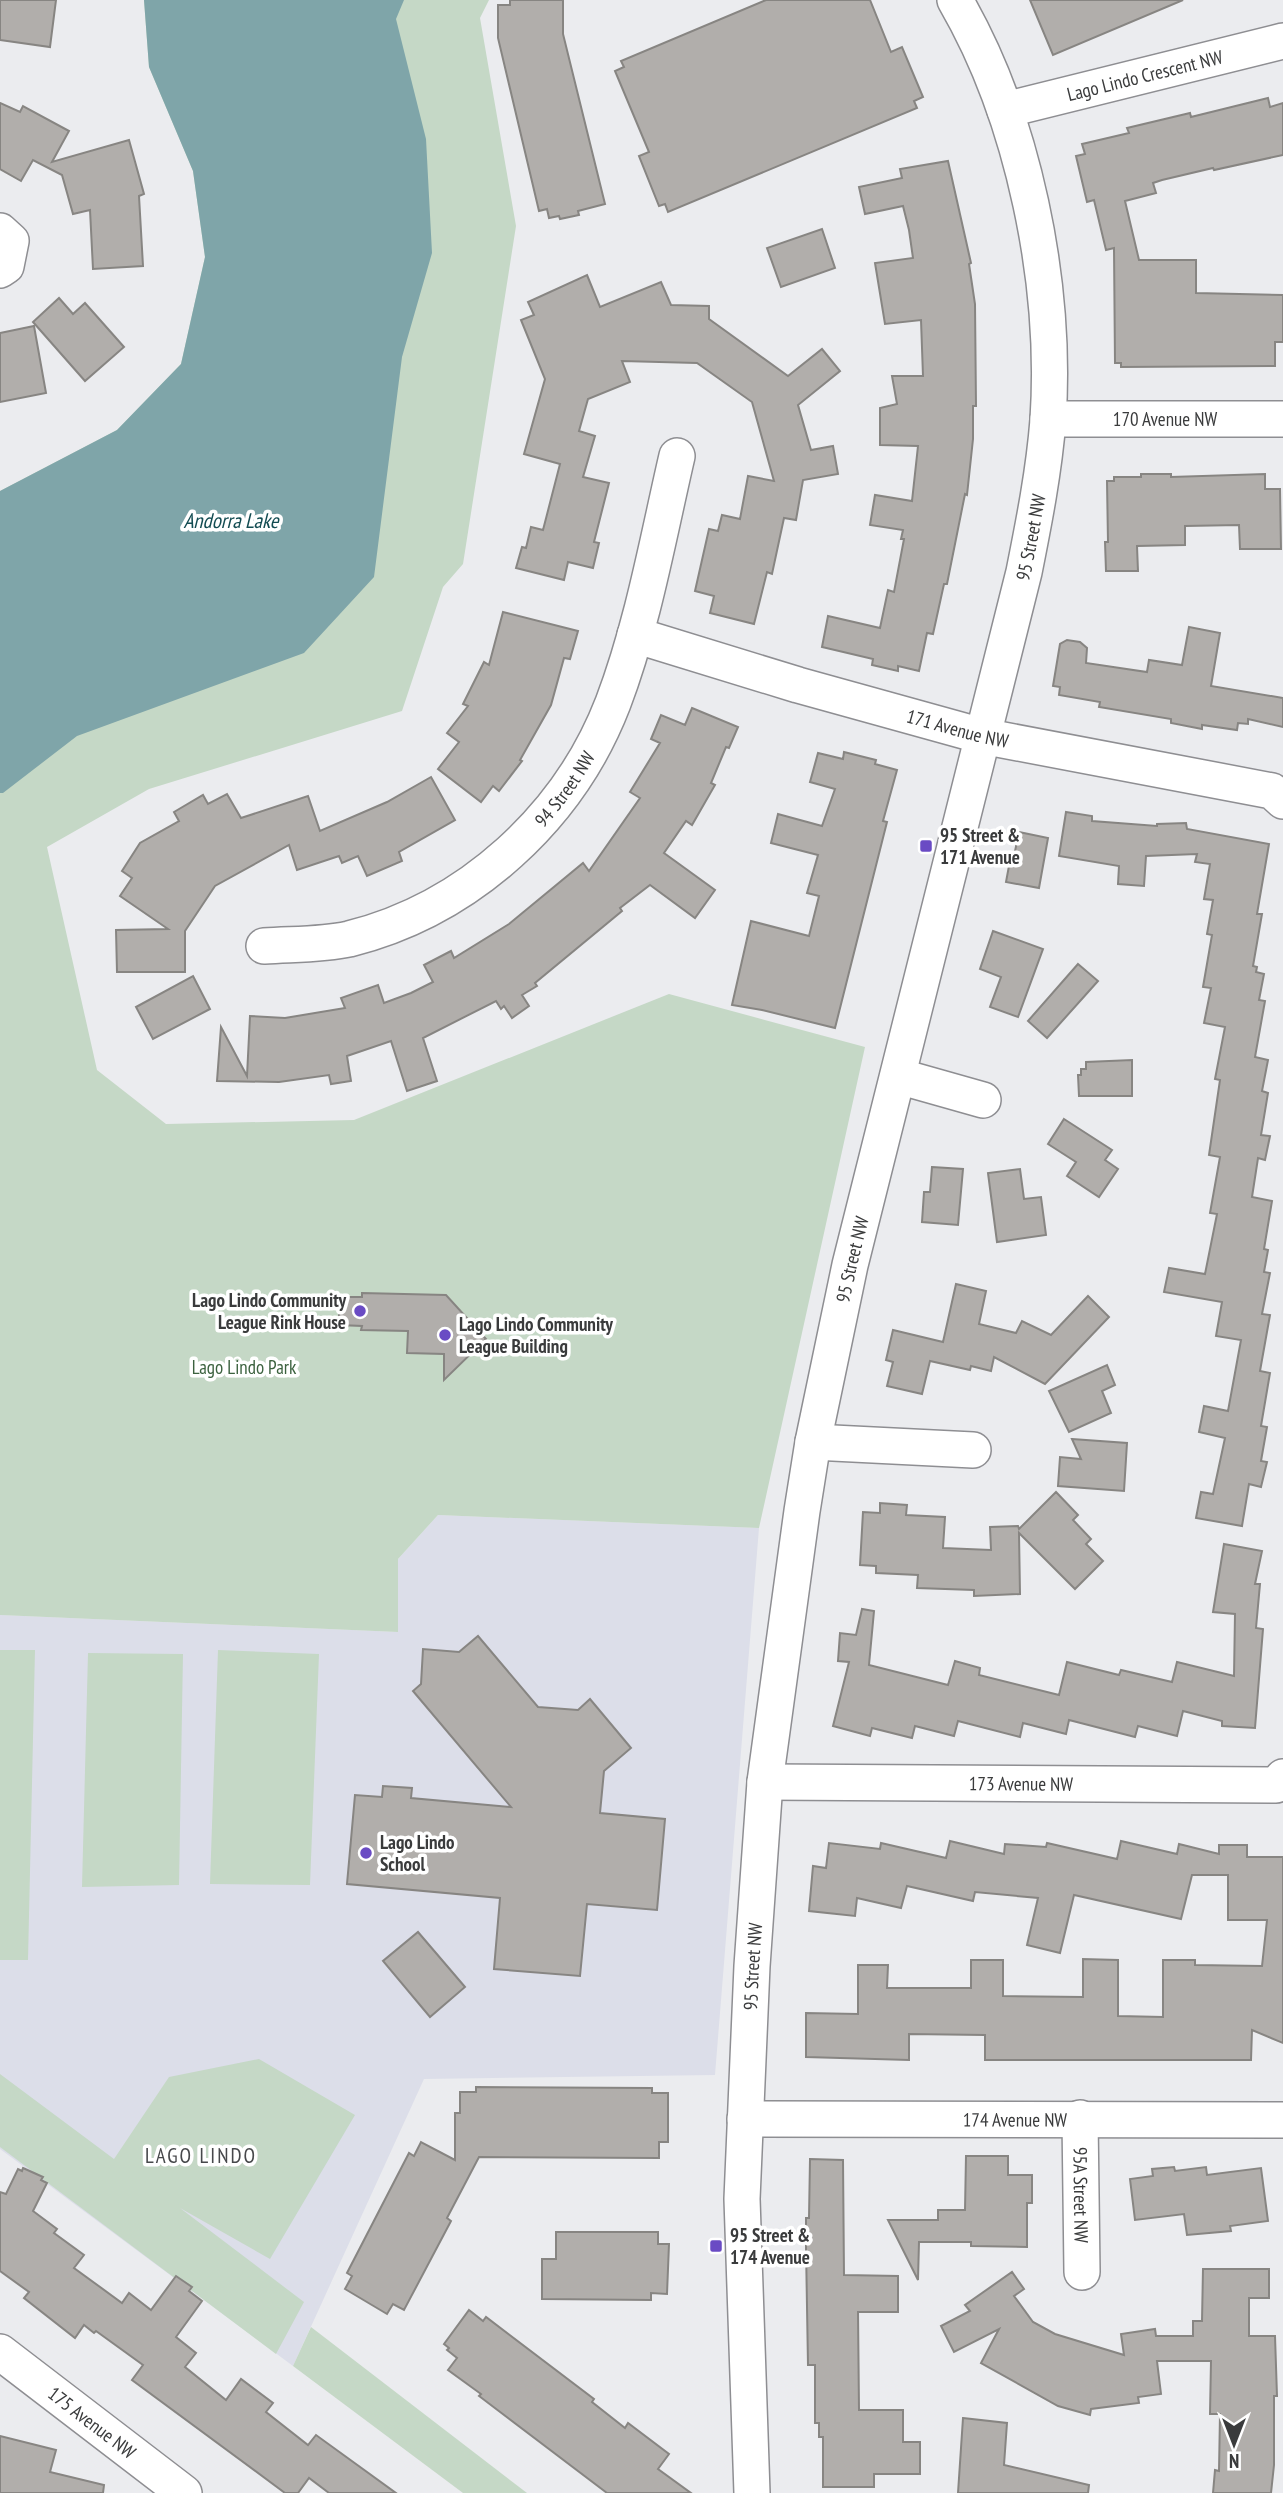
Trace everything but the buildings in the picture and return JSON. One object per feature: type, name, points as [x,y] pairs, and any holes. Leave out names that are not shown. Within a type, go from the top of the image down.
[{"type":"street","name":"95 Street NW","points":[[752,2493],[741,2199],[752,1966],[765,1782],[802,1511],[813,1442],[850,1265],[1027,559],[1038,506],[1048,419],[1049,337],[1044,278],[1028,196],[1005,110],[987,64],[955,0]]},
{"type":"street","name":"Lago Lindo Crescent NW","points":[[1005,110],[1283,41]]},
{"type":"street","points":[[0,231],[11,241],[6,267],[0,270]]},
{"type":"street","name":"170 Avenue NW","points":[[1048,419],[1283,419]]},
{"type":"street","name":"94 Street NW","points":[[264,946],[346,940],[409,917],[454,894],[486,873],[521,843],[559,800],[589,752],[613,704],[635,635],[677,456]]},
{"type":"street","name":"171 Avenue NW","points":[[635,635],[798,685],[982,736],[1272,790],[1283,801]]},
{"type":"street","points":[[898,1076],[983,1100]]},
{"type":"street","points":[[813,1442],[972,1450]]},
{"type":"street","name":"173 Avenue NW","points":[[765,1782],[1280,1781]]},
{"type":"street","name":"95A Street NW","points":[[1080,2118],[1082,2272]]},
{"type":"street","name":"174 Avenue NW","points":[[745,2119],[1283,2120]]},
{"type":"street","name":"175 Avenue NW","points":[[0,2352],[184,2493]]},
{"type":"shaded area","name":"Lago Lindo School","points":[[438,1515],[759,1528],[715,2075],[424,2079],[293,2366],[0,2149],[0,1615],[398,1632],[398,1559]]},
{"type":"green space","name":"Lago Lindo Park","points":[[144,0],[489,0],[480,18],[516,226],[463,564],[443,587],[402,711],[149,789],[47,847],[97,1070],[166,1124],[354,1120],[669,994],[865,1047],[759,1528],[438,1515],[398,1559],[398,1632],[0,1615],[0,491],[117,430],[181,364],[205,257],[193,171],[149,67]]},
{"type":"green space","points":[[0,1650],[35,1650],[28,1960],[0,1960]]},
{"type":"green space","points":[[218,1650],[319,1654],[310,1885],[210,1884]]},
{"type":"green space","points":[[88,1653],[183,1654],[179,1885],[82,1887]]},
{"type":"green space","points":[[259,2059],[355,2115],[270,2259],[180,2208],[304,2302],[276,2354],[0,2147],[0,2074],[114,2159],[169,2077]]},
{"type":"green space","points":[[311,2327],[527,2493],[463,2493],[293,2366]]},
{"type":"water","name":"Andorra Lake","points":[[144,0],[404,0],[396,19],[426,139],[432,253],[402,357],[374,577],[304,653],[77,736],[0,793],[0,491],[117,430],[181,364],[205,257],[193,171],[149,67]]},
{"type":"place","name":"95 Street & 171 Avenue","points":[[926,846]]},
{"type":"place","name":"Lago Lindo Community League Rink House","points":[[360,1311]]},
{"type":"place","name":"Lago Lindo Community League Building","points":[[445,1335]]},
{"type":"place","name":"Lago Lindo School","points":[[366,1853]]},
{"type":"place","name":"95 Street & 174 Avenue","points":[[716,2246]]},
{"type":"district","name":"LAGO LINDO","points":[[201,2155]]}]
